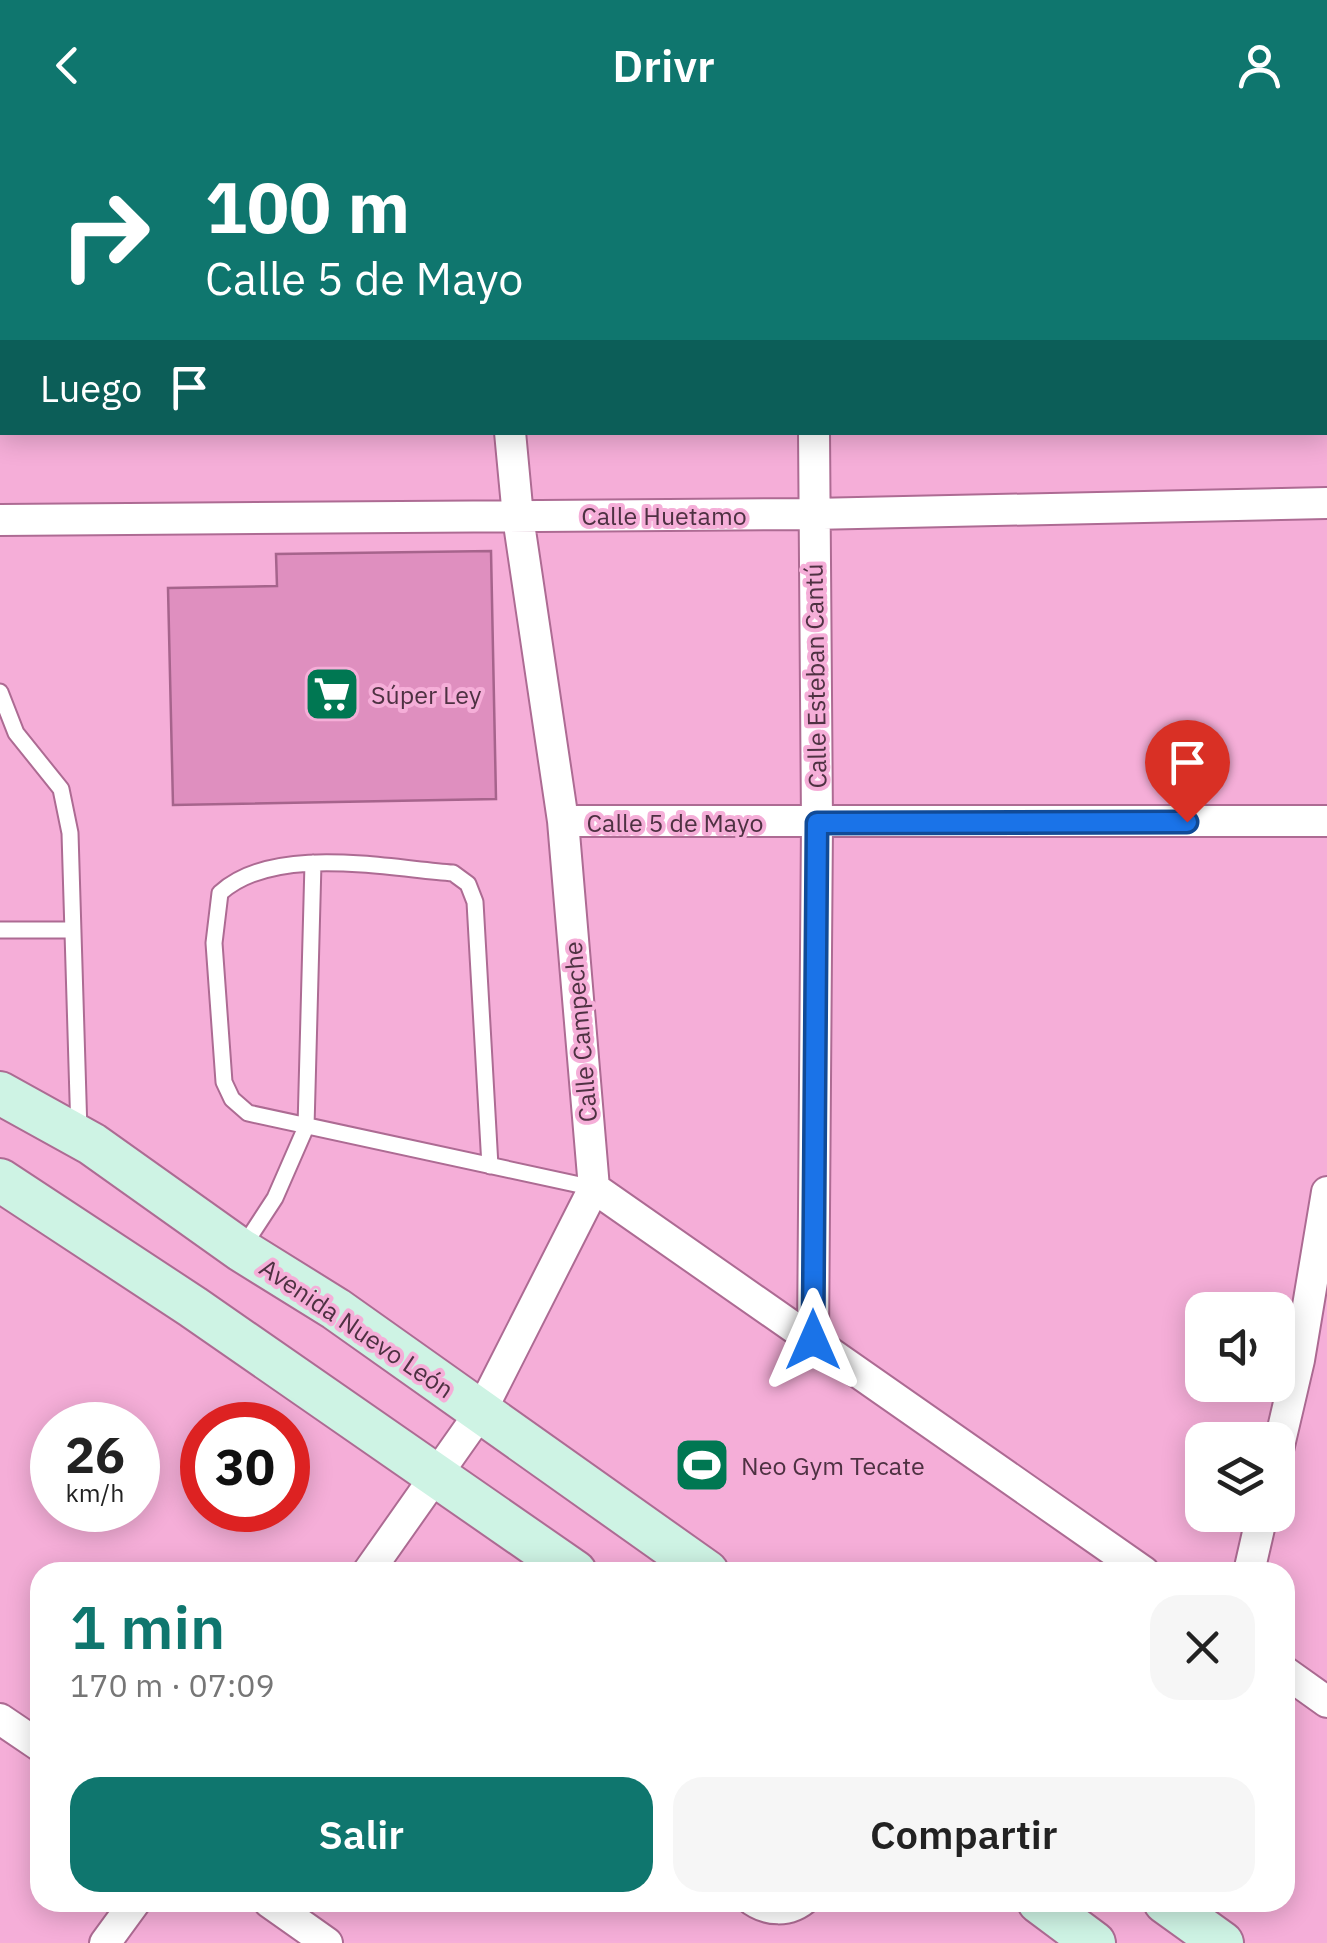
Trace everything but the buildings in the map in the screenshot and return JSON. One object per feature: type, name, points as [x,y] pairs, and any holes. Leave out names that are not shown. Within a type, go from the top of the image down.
[{"type":"main road","name":"Avenida Nuevo León","points":[[0,1093],[79,1136],[241,1250],[336,1309],[694,1562]]},
{"type":"main road","points":[[0,1180],[561,1562]]},
{"type":"main road","points":[[1053,1912],[1094,1943]]},
{"type":"main road","points":[[1178,1912],[1222,1943]]},
{"type":"street","name":"Calle Campeche","points":[[510,435],[518,516],[562,821],[594,1188]]},
{"type":"street","name":"Calle Esteban Cantú","points":[[813,1340],[817,823],[814,435]]},
{"type":"street","name":"Calle Huetamo","points":[[0,520],[812,514],[1327,503]]},
{"type":"street","name":"Calle 5 de Mayo","points":[[562,821],[1327,821]]},
{"type":"street","points":[[375,1562],[480,1413],[594,1188],[1130,1562]]},
{"type":"street","points":[[1284,1422],[1327,1192]]},
{"type":"street","points":[[1251,1562],[1258,1532]]},
{"type":"street","points":[[1295,1679],[1327,1702]]},
{"type":"street","points":[[0,1720],[30,1740]]},
{"type":"street","points":[[105,1943],[128,1912]]},
{"type":"street","points":[[283,1912],[327,1943]]},
{"type":"lane","points":[[0,692],[16,733],[61,789],[70,833],[79,1136]]},
{"type":"lane","points":[[490,1166],[475,902],[468,884],[452,873],[313,863],[263,869],[236,878],[220,892],[214,943],[224,1082],[232,1100],[248,1113],[306,1127],[490,1166],[594,1188]]},
{"type":"lane","points":[[241,1250],[275,1198],[306,1127],[313,863]]},
{"type":"lane","points":[[0,930],[73,930]]},
{"type":"lane","points":[[755,1912],[785,1918],[795,1912]]},
{"type":"place","name":"Súper Ley","points":[[332,694]]},
{"type":"place","name":"Neo Gym Tecate","points":[[702,1465]]},
{"type":"route","points":[[813,1340],[817,823],[1187,822]]}]
